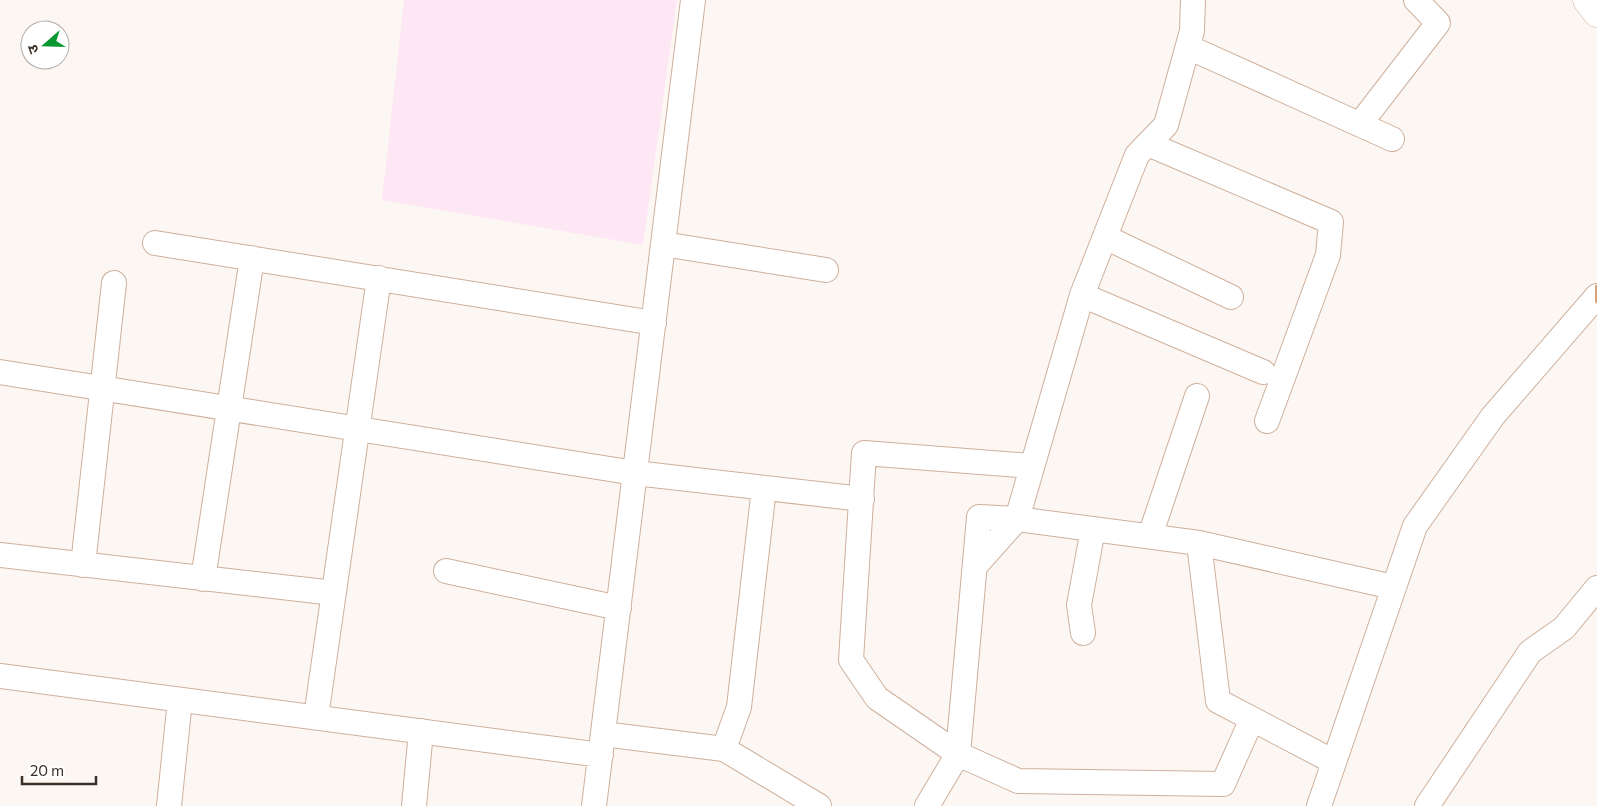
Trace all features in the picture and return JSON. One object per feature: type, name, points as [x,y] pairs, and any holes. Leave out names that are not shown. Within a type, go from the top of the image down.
[{"type":"main road","points":[[1588,0],[1597,13]]},
{"type":"street","points":[[594,806],[693,0]]},
{"type":"street","points":[[1017,519],[1082,295],[1137,155],[1166,125],[1192,31],[1193,0]]},
{"type":"street","points":[[1360,124],[1438,23],[1416,0]]},
{"type":"street","points":[[1188,47],[1392,139]]},
{"type":"street","points":[[1148,144],[1331,222],[1328,254],[1267,420]]},
{"type":"street","points":[[1105,237],[1231,297]]},
{"type":"street","points":[[155,242],[654,323]]},
{"type":"street","points":[[663,244],[826,270]]},
{"type":"street","points":[[203,579],[252,258]]},
{"type":"street","points":[[316,717],[379,278]]},
{"type":"street","points":[[83,565],[114,283]]},
{"type":"street","points":[[1082,295],[1263,372]]},
{"type":"street","points":[[1319,806],[1415,526],[1493,416],[1597,296]]},
{"type":"street","points":[[0,372],[635,474],[862,499]]},
{"type":"street","points":[[1150,536],[1197,396]]},
{"type":"street","points":[[1032,466],[864,453],[851,660],[877,698],[958,754],[1018,781],[1223,784],[1252,718]]},
{"type":"street","points":[[724,748],[739,708],[764,488]]},
{"type":"street","points":[[927,806],[958,754],[979,517],[1017,519],[1199,543],[1393,588]]},
{"type":"street","points":[[1084,633],[1080,606],[1093,529]]},
{"type":"street","points":[[1199,543],[1218,701],[1334,762]]},
{"type":"street","points":[[0,556],[334,593]]},
{"type":"street","points":[[446,571],[619,608]]},
{"type":"street","points":[[1427,806],[1530,652],[1564,628],[1597,588]]},
{"type":"street","points":[[0,676],[421,731],[602,745],[724,748],[819,806]]},
{"type":"street","points":[[169,806],[180,700]]},
{"type":"street","points":[[414,806],[421,731]]},
{"type":"shaded area","points":[[404,0],[677,0],[643,245],[382,200]]}]
